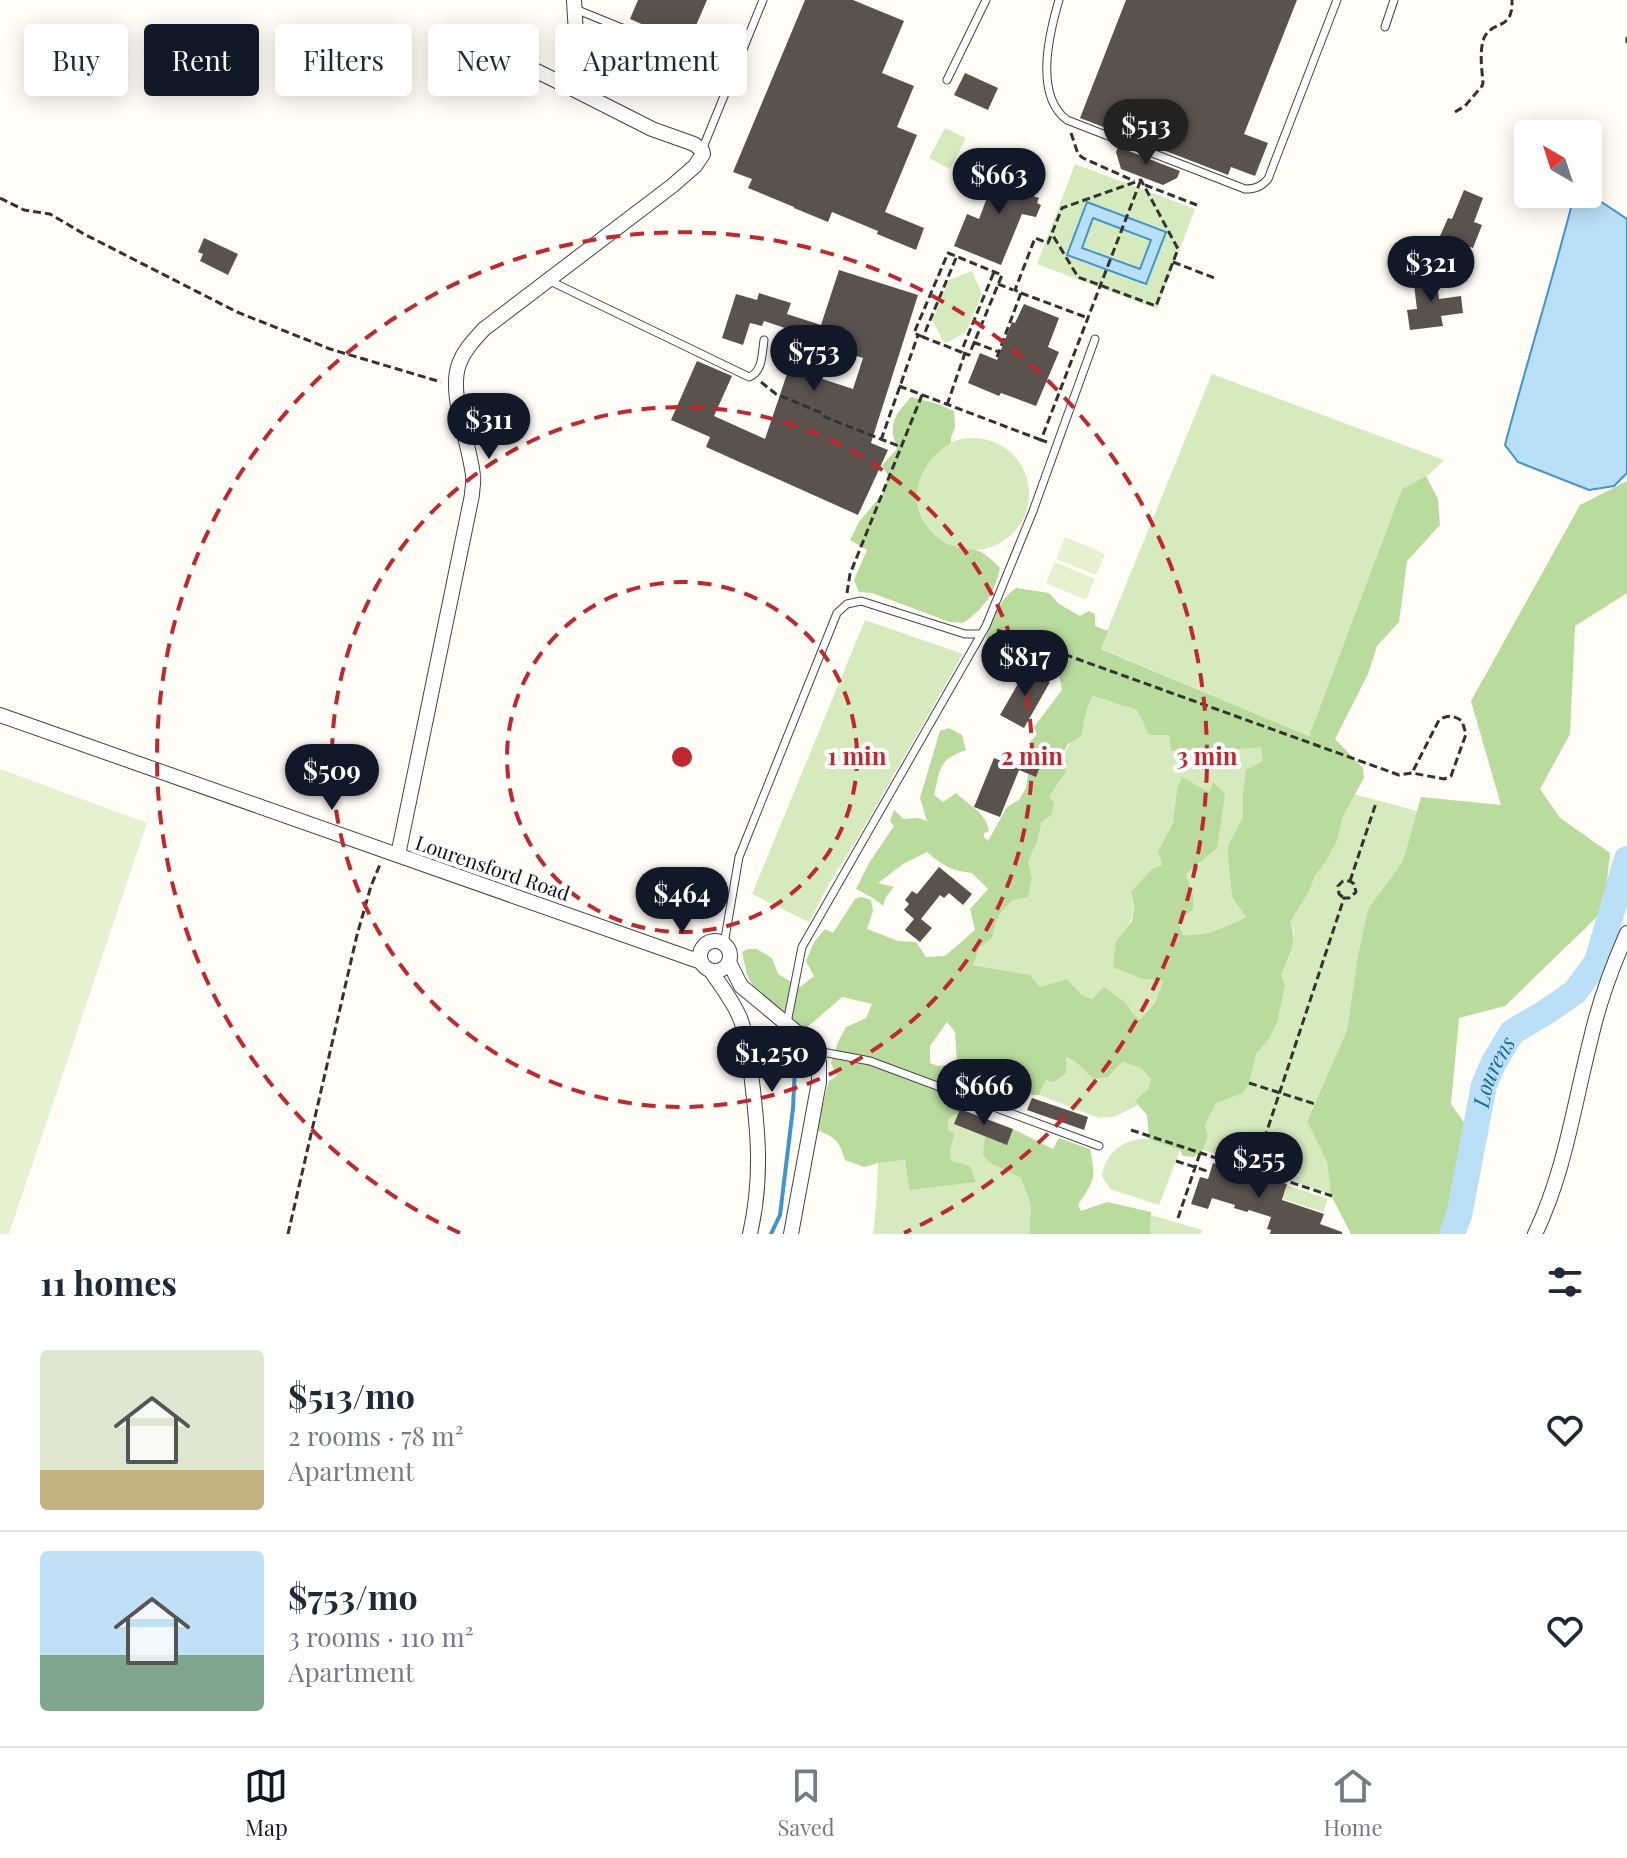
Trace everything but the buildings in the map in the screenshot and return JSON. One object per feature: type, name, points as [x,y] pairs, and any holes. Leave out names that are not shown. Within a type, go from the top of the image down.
[{"type":"street","points":[[391,853],[472,495],[473,478],[456,385],[458,367],[471,343],[484,329],[672,186],[701,158],[702,150],[694,144],[652,129],[587,96]]},
{"type":"street","name":"Lourensford Road","points":[[0,715],[706,966]]},
{"type":"street","points":[[1535,1234],[1565,1154],[1591,1036],[1627,933]]},
{"type":"street","points":[[706,966],[718,971],[725,968],[731,955],[728,948],[718,941],[705,945],[700,955],[706,966],[730,998],[746,1037],[759,1163],[750,1234]]},
{"type":"street","points":[[729,962],[741,986],[799,1033],[815,1050],[819,1062],[819,1082],[791,1234]]},
{"type":"lane","points":[[747,39],[763,0]]},
{"type":"lane","points":[[947,80],[986,0]]},
{"type":"lane","points":[[1059,0],[1049,43],[1048,86],[1055,108],[1065,119],[1245,189],[1256,188],[1268,179],[1337,0]]},
{"type":"lane","points":[[1385,27],[1394,0]]},
{"type":"lane","points":[[575,5],[617,24]]},
{"type":"lane","points":[[702,150],[724,96]]},
{"type":"lane","points":[[548,280],[749,377],[758,371],[764,340]]},
{"type":"lane","points":[[787,1023],[802,947],[986,626],[1033,511],[1095,339]]},
{"type":"lane","points":[[724,944],[739,857],[834,619],[842,608],[854,602],[869,602],[965,634],[981,634]]},
{"type":"lane","points":[[815,1050],[870,1061],[1099,1146]]},
{"type":"path","points":[[1455,112],[1469,102],[1482,86],[1483,40],[1491,30],[1508,19],[1512,0]]},
{"type":"path","points":[[1627,37],[1627,43]]},
{"type":"path","points":[[1065,119],[1078,154],[1083,158],[1197,205]]},
{"type":"path","points":[[1041,440],[1140,181]]},
{"type":"path","points":[[1015,290],[1035,238],[1048,243],[1062,208],[1140,181]]},
{"type":"path","points":[[1052,234],[1078,277],[1156,306],[1178,249],[1140,181]]},
{"type":"path","points":[[0,198],[24,210],[50,214],[237,312],[330,349],[456,385]]},
{"type":"path","points":[[948,253],[957,256],[1002,275],[969,355],[914,333],[948,253]]},
{"type":"path","points":[[923,337],[957,256]]},
{"type":"path","points":[[1173,262],[1217,279]]},
{"type":"path","points":[[947,405],[994,272]]},
{"type":"path","points":[[998,284],[1088,318]]},
{"type":"path","points":[[997,357],[1021,293]]},
{"type":"path","points":[[881,440],[918,335]]},
{"type":"path","points":[[973,342],[999,352]]},
{"type":"path","points":[[753,376],[776,394],[901,447]]},
{"type":"path","points":[[899,386],[1056,446]]},
{"type":"path","points":[[847,604],[850,574],[922,395]]},
{"type":"path","points":[[986,626],[1399,775],[1412,773],[1440,779],[1451,776],[1466,734],[1462,721],[1454,716],[1439,720],[1412,773]]},
{"type":"path","points":[[1350,881],[1376,803]]},
{"type":"path","points":[[288,1234],[357,935],[371,886],[391,853]]},
{"type":"path","points":[[1343,881],[1350,881],[1356,892],[1344,898],[1339,894],[1338,886],[1343,881]]},
{"type":"path","points":[[1253,1172],[1344,898]]},
{"type":"path","points":[[1249,1083],[1315,1104]]},
{"type":"path","points":[[1131,1130],[1332,1196]]},
{"type":"path","points":[[1178,1218],[1200,1153]]},
{"type":"path","points":[[1176,1161],[1210,1172]]},
{"type":"green space","points":[[945,128],[966,138],[950,169],[929,158]]},
{"type":"green space","points":[[1075,164],[1195,209],[1157,309],[1037,264]]},
{"type":"green space","points":[[972,271],[982,294],[966,332],[946,343],[932,320],[949,280]]},
{"type":"green space","points":[[1212,374],[1444,460],[1428,475],[1402,489],[1309,736],[1100,648]]},
{"type":"green space","points":[[911,397],[954,411],[955,427],[951,443],[928,463],[922,475],[917,502],[921,516],[928,528],[944,542],[982,553],[1000,568],[988,600],[963,623],[950,622],[872,593],[859,592],[854,580],[867,550],[850,540],[859,522],[883,493],[888,476],[882,465],[897,449],[894,421]]},
{"type":"green space","points":[[973,438],[994,443],[1012,455],[1024,473],[1029,494],[1024,515],[1012,533],[994,545],[973,550],[952,545],[934,533],[922,515],[917,494],[922,473],[934,455],[952,443]]},
{"type":"green space","points":[[1426,476],[1438,499],[1440,525],[1407,561],[1399,622],[1377,646],[1368,674],[1335,739],[1363,768],[1364,778],[1343,816],[1337,841],[1290,922],[1293,942],[1281,975],[1285,985],[1277,1023],[1267,1042],[1257,1052],[1249,1083],[1243,1093],[1216,1103],[1205,1125],[1208,1136],[1203,1150],[1194,1157],[1183,1156],[1180,1150],[1149,1139],[1147,1115],[1135,1101],[1148,1089],[1151,1079],[1141,1068],[1122,1062],[1108,1077],[1093,1079],[1066,1057],[1066,1073],[1054,1082],[1046,1080],[1039,1095],[1004,1094],[996,1071],[968,1078],[971,1103],[948,1120],[948,1129],[955,1134],[950,1151],[951,1161],[970,1166],[976,1182],[909,1190],[905,1160],[864,1167],[845,1160],[835,1140],[816,1130],[829,1081],[837,1076],[831,1063],[838,1042],[846,1027],[866,1018],[872,1004],[842,997],[805,1029],[756,991],[747,975],[742,952],[757,949],[772,958],[778,974],[800,987],[814,976],[806,961],[814,942],[825,929],[833,933],[855,899],[861,897],[871,900],[873,911],[867,929],[898,941],[916,942],[926,957],[945,956],[975,930],[970,909],[988,889],[972,873],[948,867],[927,852],[903,864],[878,883],[894,887],[883,906],[856,889],[894,826],[890,821],[894,810],[904,819],[927,821],[920,798],[940,731],[949,728],[962,735],[966,750],[945,761],[934,795],[943,802],[956,793],[976,809],[987,824],[989,831],[984,833],[984,837],[988,841],[1007,807],[1019,800],[1026,788],[1028,774],[1040,765],[1042,755],[1029,743],[1037,734],[1034,727],[1062,690],[1056,661],[1033,652],[1011,664],[996,663],[986,638],[1005,598],[1016,588],[1049,593],[1059,604],[1080,616],[1089,611],[1095,614],[1095,626],[1108,631],[1101,649],[1309,736],[1402,489]],"holes":[[[1093,696],[1137,710],[1149,735],[1169,735],[1171,751],[1261,747],[1263,761],[1246,770],[1243,817],[1228,845],[1232,897],[1246,917],[1215,930],[1191,935],[1183,935],[1178,922],[1193,909],[1193,895],[1186,874],[1217,848],[1225,794],[1213,782],[1209,792],[1182,777],[1177,789],[1173,823],[1158,851],[1162,865],[1152,869],[1131,892],[1134,907],[1132,921],[1116,941],[1113,967],[1143,979],[1163,981],[1155,1003],[1140,1020],[1126,1003],[1104,987],[1092,999],[1081,994],[1067,979],[1040,987],[1030,975],[973,965],[980,947],[992,938],[1001,912],[1013,900],[1028,897],[1032,877],[1028,862],[1042,822],[1052,814],[1054,803],[1049,797],[1065,773],[1068,762],[1062,755],[1068,744],[1081,736]],[[947,1022],[955,1032],[957,1064],[938,1066],[930,1063],[930,1046]]]},
{"type":"green space","points":[[1627,481],[1627,593],[1575,626],[1570,734],[1540,789],[1560,818],[1610,853],[1604,910],[1505,1006],[1459,1018],[1451,1104],[1467,1127],[1455,1192],[1441,1234],[1351,1234],[1331,1195],[1327,1162],[1307,1121],[1347,1030],[1368,909],[1403,861],[1421,797],[1501,805],[1471,701],[1580,505]]},
{"type":"green space","points":[[1065,537],[1105,554],[1096,575],[1056,559]]},
{"type":"green space","points":[[1055,562],[1095,579],[1086,600],[1046,583]]},
{"type":"green space","points":[[865,620],[963,654],[809,922],[752,894]]},
{"type":"green space","points":[[1093,696],[1137,710],[1149,735],[1169,735],[1171,751],[1217,751],[1261,746],[1264,761],[1243,792],[1243,817],[1228,845],[1232,897],[1246,917],[1215,930],[1191,935],[1183,935],[1178,921],[1193,895],[1186,874],[1200,864],[1212,782],[1209,792],[1182,778],[1177,789],[1173,823],[1158,851],[1162,865],[1131,892],[1131,919],[1116,941],[1143,979],[1164,981],[1155,1003],[1140,1021],[1126,1003],[1092,999],[1081,994],[1067,979],[1040,987],[1030,975],[973,965],[980,947],[992,937],[1001,912],[1032,877],[1028,862],[1037,842],[1049,797],[1065,773],[1062,756],[1085,720],[1085,708]]},
{"type":"green space","points":[[0,769],[147,823],[9,1234],[0,1234]]},
{"type":"green space","points":[[1354,794],[1417,811],[1403,861],[1368,909],[1347,1030],[1307,1120],[1327,1162],[1331,1195],[1203,1150],[1208,1136],[1205,1125],[1216,1102],[1243,1093],[1249,1083],[1257,1052],[1267,1042],[1281,975],[1289,959],[1294,931],[1290,922],[1337,841],[1343,816]]},
{"type":"green space","points":[[1065,1057],[1077,1063],[1093,1079],[1108,1077],[1122,1062],[1141,1068],[1151,1079],[1148,1089],[1136,1101],[1138,1105],[1116,1116],[1099,1118],[1039,1095],[1046,1080]]},
{"type":"green space","points":[[959,1112],[955,1124],[985,1136],[990,1163],[1021,1178],[1031,1205],[1029,1234],[873,1234],[878,1163],[905,1160],[909,1190],[950,1161],[955,1134],[948,1129],[948,1120]]},
{"type":"green space","points":[[1013,1129],[1053,1149],[1059,1138],[1090,1149],[1093,1178],[1078,1205],[1081,1211],[1107,1202],[1151,1212],[1150,1234],[1029,1234],[1031,1205],[1021,1178],[990,1163],[983,1155],[985,1136],[1007,1144]]},
{"type":"green space","points":[[1140,1139],[1180,1150],[1159,1205],[1110,1189],[1102,1176],[1106,1162],[1114,1151]]},
{"type":"green space","points":[[1287,1185],[1328,1199],[1323,1212],[1283,1199]]},
{"type":"green space","points":[[1151,1215],[1202,1230],[1201,1234],[1150,1234]]},
{"type":"water","points":[[1087,202],[1166,232],[1146,284],[1067,255]],"holes":[[[1093,218],[1151,240],[1140,269],[1082,248]]]},
{"type":"water","points":[[1602,202],[1627,219],[1627,473],[1614,486],[1589,490],[1518,462],[1505,445],[1571,208],[1602,208]]},
{"type":"waterway","name":"Lourens","points":[[1452,1234],[1459,1215],[1484,1085],[1493,1064],[1512,1032],[1575,992],[1597,962],[1627,859]]},
{"type":"waterway","points":[[768,1040],[795,1066],[780,1215],[771,1234]]}]
